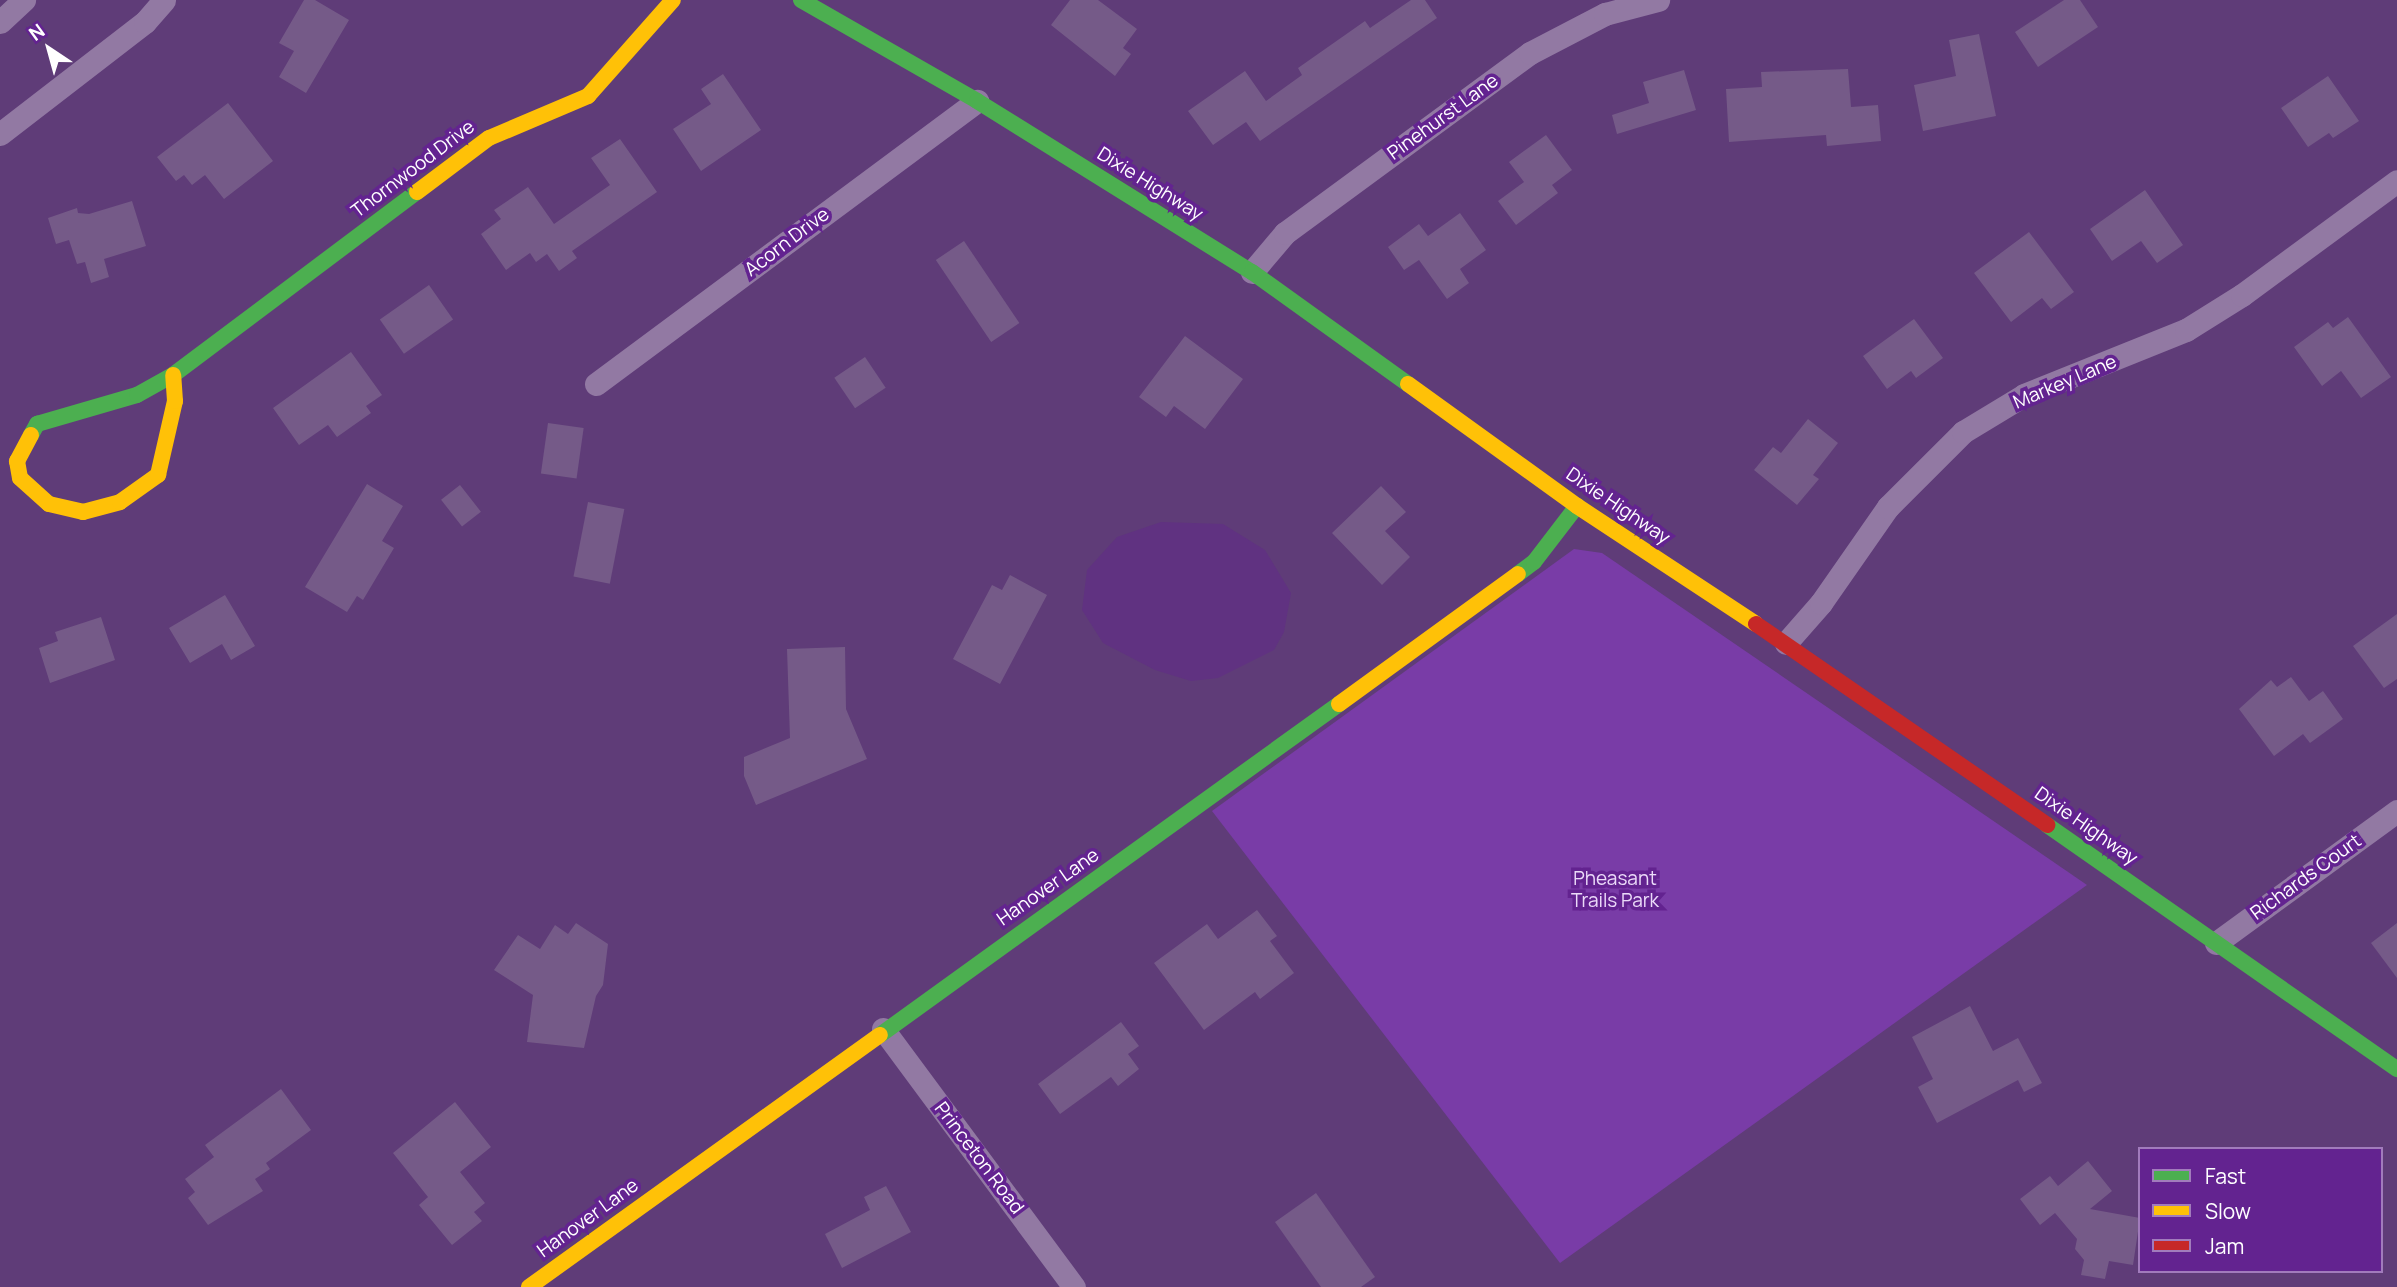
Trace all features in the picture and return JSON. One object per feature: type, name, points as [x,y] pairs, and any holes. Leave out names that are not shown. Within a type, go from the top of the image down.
[{"type":"street","points":[[0,22],[24,0]]},
{"type":"street","points":[[0,134],[145,22],[164,0]]},
{"type":"street","name":"Thornwood Drive","points":[[173,376],[176,401],[158,475],[120,502],[83,512],[49,504],[20,478],[17,461],[37,424],[137,395],[173,376],[489,138],[588,96],[673,0]]},
{"type":"street","name":"Dixie Highway","points":[[801,0],[977,101],[1252,272],[1577,506],[1786,643],[2397,1069]]},
{"type":"street","name":"Pinehurst Lane","points":[[1252,272],[1285,233],[1530,53],[1605,14],[1658,0]]},
{"type":"street","name":"Acorn Drive","points":[[596,384],[977,101]]},
{"type":"street","name":"Markey Lane","points":[[1786,643],[1821,603],[1888,507],[1963,432],[2024,396],[2186,330],[2242,295],[2397,181]]},
{"type":"street","name":"Hanover Lane","points":[[529,1287],[883,1029],[1499,589],[1534,562],[1577,506]]},
{"type":"street","name":"Richards Court","points":[[2216,943],[2397,811]]},
{"type":"street","name":"Princeton Road","points":[[883,1029],[1074,1287]]},
{"type":"green space","name":"Pheasant Trails Park","points":[[1574,549],[1602,553],[2087,885],[1560,1263],[1212,811]]},
{"type":"shaded area","points":[[1161,522],[1223,524],[1265,550],[1291,593],[1284,632],[1274,650],[1218,678],[1191,681],[1155,670],[1103,643],[1082,610],[1087,570],[1117,537]]},
{"type":"building","points":[[304,0],[315,0],[349,20],[306,93],[279,77],[294,51],[279,43]]},
{"type":"building","points":[[1070,0],[1098,0],[1137,29],[1123,48],[1131,54],[1115,76],[1051,25]]},
{"type":"building","points":[[1411,0],[1425,0],[1437,18],[1260,141],[1246,122],[1213,145],[1188,111],[1245,71],[1266,101],[1302,75],[1298,68],[1365,21],[1370,28]]},
{"type":"building","points":[[2064,0],[2080,0],[2098,27],[2038,67],[2015,32]]},
{"type":"building","points":[[1979,34],[1996,116],[1923,131],[1914,85],[1956,76],[1949,40]]},
{"type":"building","points":[[1848,69],[1851,107],[1878,105],[1881,141],[1827,146],[1826,135],[1729,142],[1726,89],[1762,87],[1761,72]]},
{"type":"building","points":[[1684,70],[1696,110],[1617,134],[1612,115],[1649,103],[1643,82]]},
{"type":"building","points":[[723,74],[761,130],[701,171],[673,129],[711,104],[701,89]]},
{"type":"building","points":[[2328,76],[2359,121],[2333,138],[2329,133],[2308,147],[2281,108]]},
{"type":"building","points":[[228,103],[273,161],[224,199],[205,175],[192,185],[184,175],[176,181],[157,157]]},
{"type":"building","points":[[1546,135],[1572,170],[1552,185],[1558,193],[1516,225],[1498,201],[1524,182],[1509,162]]},
{"type":"building","points":[[620,139],[657,192],[572,251],[577,258],[559,271],[547,254],[536,262],[530,253],[506,270],[481,234],[501,219],[494,210],[528,187],[554,224],[610,185],[591,158]]},
{"type":"building","points":[[2145,190],[2183,245],[2157,263],[2141,241],[2112,261],[2090,229]]},
{"type":"building","points":[[132,201],[146,246],[104,259],[109,277],[91,283],[85,262],[77,264],[69,240],[56,244],[48,218],[77,208],[78,213],[89,214]]},
{"type":"building","points":[[1460,213],[1486,250],[1460,269],[1469,283],[1447,299],[1419,260],[1404,270],[1388,247],[1419,224],[1428,236]]},
{"type":"building","points":[[2029,232],[2074,292],[2051,309],[2042,298],[2011,322],[1974,273]]},
{"type":"building","points":[[964,241],[1019,323],[991,342],[936,260]]},
{"type":"building","points":[[429,285],[453,319],[404,354],[380,319]]},
{"type":"building","points":[[2348,317],[2391,377],[2361,398],[2341,371],[2322,386],[2294,347],[2328,322],[2333,328]]},
{"type":"building","points":[[1914,319],[1943,358],[1916,378],[1911,371],[1887,389],[1863,356]]},
{"type":"building","points":[[1185,336],[1243,379],[1205,429],[1174,406],[1166,417],[1139,397]]},
{"type":"building","points":[[351,352],[382,395],[366,406],[371,413],[337,437],[328,425],[299,445],[273,408]]},
{"type":"building","points":[[865,357],[886,388],[855,408],[834,378]]},
{"type":"building","points":[[1808,419],[1838,443],[1813,475],[1819,479],[1797,505],[1754,470],[1773,447],[1781,453]]},
{"type":"building","points":[[548,423],[584,428],[577,479],[541,474]]},
{"type":"building","points":[[367,484],[403,506],[382,541],[394,548],[363,600],[357,596],[347,612],[305,587]]},
{"type":"building","points":[[460,485],[481,512],[462,527],[441,500]]},
{"type":"building","points":[[1381,486],[1406,512],[1385,531],[1410,557],[1382,585],[1332,533]]},
{"type":"building","points":[[588,502],[624,509],[610,584],[573,577]]},
{"type":"building","points":[[1010,575],[1047,595],[1000,684],[953,659],[992,585],[1002,590]]},
{"type":"building","points":[[225,595],[255,646],[231,660],[222,644],[190,663],[169,628]]},
{"type":"building","points":[[2397,614],[2397,679],[2384,688],[2353,646]]},
{"type":"building","points":[[101,617],[115,660],[50,683],[39,648],[58,641],[55,632]]},
{"type":"building","points":[[845,647],[846,709],[867,759],[756,805],[744,776],[744,757],[790,738],[787,649]]},
{"type":"building","points":[[2291,677],[2309,701],[2323,691],[2343,719],[2310,743],[2303,734],[2274,756],[2239,709],[2271,680],[2277,687]]},
{"type":"building","points":[[1257,910],[1277,936],[1270,941],[1294,973],[1260,999],[1255,992],[1204,1030],[1154,963],[1207,924],[1218,939]]},
{"type":"building","points":[[576,923],[608,944],[603,985],[596,996],[584,1048],[527,1042],[533,995],[494,970],[518,935],[540,949],[555,925],[568,934]]},
{"type":"building","points":[[2397,923],[2397,978],[2371,943]]},
{"type":"building","points":[[1970,1006],[1993,1051],[2018,1038],[2042,1083],[2024,1092],[2018,1080],[1937,1123],[1918,1087],[1933,1079],[1912,1037]]},
{"type":"building","points":[[1121,1022],[1139,1046],[1128,1054],[1139,1069],[1118,1086],[1111,1077],[1060,1114],[1038,1084]]},
{"type":"building","points":[[281,1089],[311,1130],[266,1163],[270,1169],[255,1179],[263,1191],[208,1225],[188,1198],[195,1192],[185,1179],[214,1157],[205,1145]]},
{"type":"building","points":[[455,1102],[491,1147],[460,1172],[485,1203],[474,1212],[482,1221],[452,1245],[419,1205],[428,1197],[393,1153]]},
{"type":"building","points":[[2088,1161],[2112,1191],[2090,1209],[2138,1218],[2133,1265],[2109,1261],[2105,1279],[2081,1275],[2084,1260],[2075,1249],[2077,1239],[2055,1213],[2040,1225],[2020,1199],[2050,1176],[2058,1186]]},
{"type":"building","points":[[886,1186],[911,1232],[842,1268],[825,1234],[870,1210],[864,1197]]},
{"type":"building","points":[[1316,1193],[1375,1277],[1361,1287],[1321,1287],[1275,1222]]},
{"type":"traffic: fast","points":[[801,0],[977,101],[1252,272],[1408,384]]},
{"type":"traffic: fast","points":[[31,435],[37,424],[137,395],[173,375],[417,192]]},
{"type":"traffic: fast","points":[[1518,574],[1534,562],[1577,506]]},
{"type":"traffic: fast","points":[[880,1035],[1339,704]]},
{"type":"traffic: fast","points":[[2047,825],[2397,1069]]},
{"type":"traffic: slow","points":[[417,192],[489,138],[588,96],[673,0]]},
{"type":"traffic: slow","points":[[31,435],[17,461],[20,478],[49,504],[83,512],[120,502],[158,475],[175,401],[173,375]]},
{"type":"traffic: slow","points":[[1408,384],[1577,506],[1756,624]]},
{"type":"traffic: slow","points":[[1339,704],[1518,574]]},
{"type":"traffic: slow","points":[[529,1287],[880,1035]]},
{"type":"traffic: jam","points":[[1756,624],[2047,825]]}]
